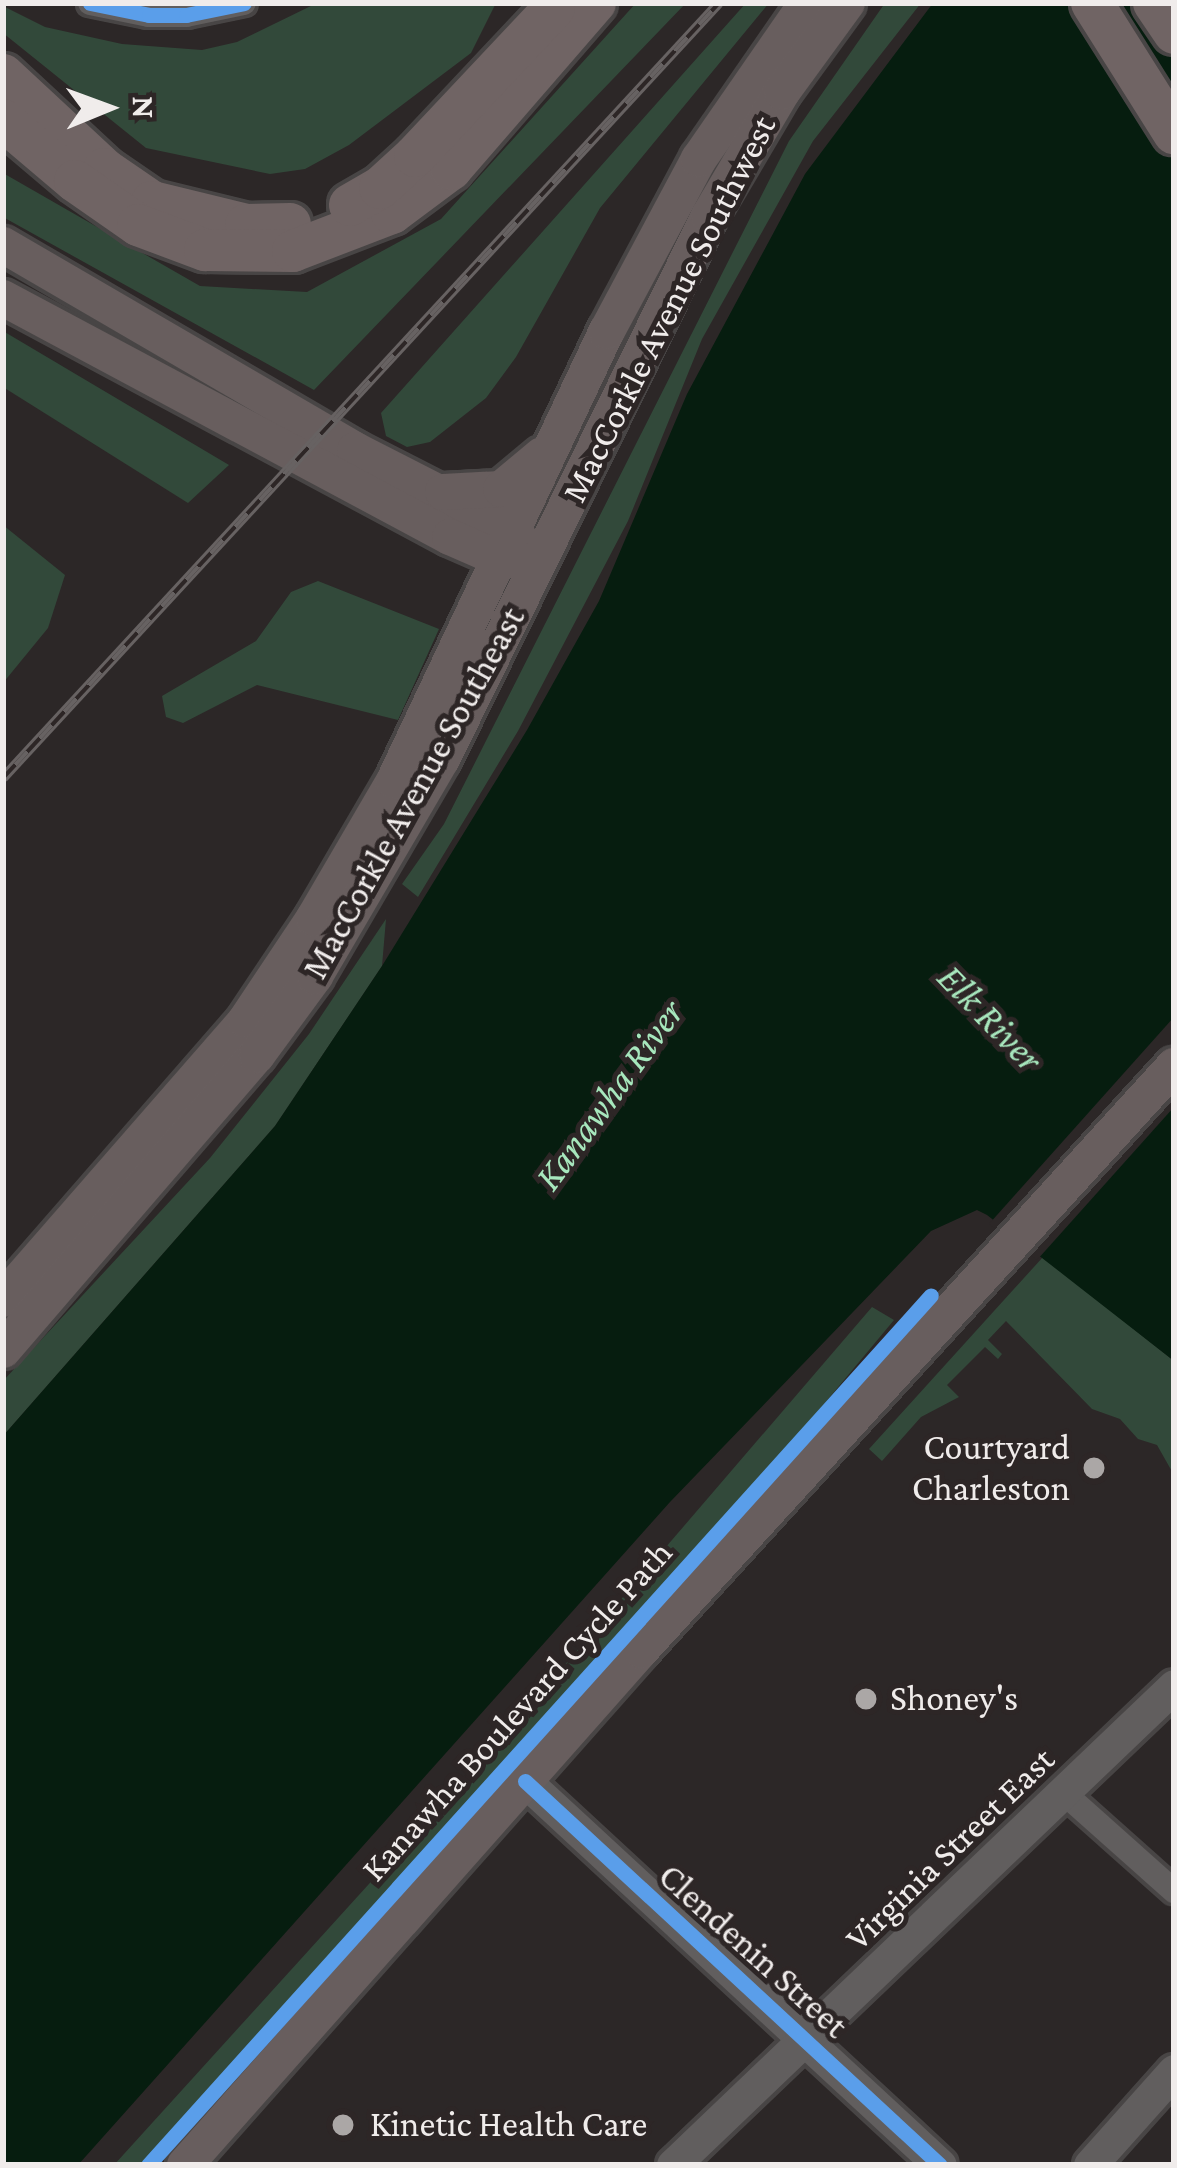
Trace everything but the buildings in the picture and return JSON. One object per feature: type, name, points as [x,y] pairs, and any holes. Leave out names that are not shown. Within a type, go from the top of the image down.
[{"type":"highway","points":[[3,120],[138,225],[205,250],[292,251],[364,227],[451,169],[559,3]]},
{"type":"highway","points":[[3,75],[104,169],[152,202],[246,225],[292,224],[339,210],[380,188],[542,31],[600,3]]},
{"type":"highway","points":[[1058,3],[1165,121]]},
{"type":"highway","points":[[1092,3],[1165,121]]},
{"type":"highway","points":[[1154,3],[1174,33]]},
{"type":"main road","name":"MacCorkle Avenue Southwest","points":[[506,545],[699,159],[807,3]]},
{"type":"main road","name":"MacCorkle Avenue Southwest","points":[[540,562],[709,216],[782,92],[848,3]]},
{"type":"main road","points":[[3,245],[426,506],[464,584],[459,647]]},
{"type":"main road","points":[[3,298],[540,562]]},
{"type":"main road","points":[[426,506],[501,489],[555,440]]},
{"type":"main road","name":"MacCorkle Avenue Southeast","points":[[3,1299],[246,1020],[314,918],[394,781],[506,545]]},
{"type":"main road","name":"MacCorkle Avenue Southeast","points":[[3,1350],[257,1055],[315,976],[442,759],[540,562]]},
{"type":"main road","points":[[185,2165],[525,1781],[1174,1066]]},
{"type":"main road","name":"Virginia Street East","points":[[673,2165],[1174,1685]]},
{"type":"main road","name":"Clendenin Street","points":[[525,1781],[940,2165]]},
{"type":"main road","points":[[1090,2165],[1174,2072]]},
{"type":"street","points":[[90,3],[148,15],[186,15],[244,3]]},
{"type":"street","points":[[1065,1794],[1174,1891]]},
{"type":"shaded area","points":[[317,3],[496,3],[471,53],[349,145],[305,169],[270,174],[146,148],[3,33],[3,6],[45,27],[122,44],[202,50],[237,42]]},
{"type":"shaded area","points":[[636,3],[686,3],[314,390],[3,217],[3,173],[200,286],[307,292],[441,219]]},
{"type":"shaded area","points":[[746,3],[769,3],[600,208],[516,357],[486,398],[430,442],[407,447],[386,436],[381,413]]},
{"type":"shaded area","points":[[885,3],[921,3],[813,141],[702,339],[628,521],[518,731],[418,897],[402,884],[444,824],[789,141]]},
{"type":"shaded area","points":[[3,331],[229,465],[188,503],[3,387]]},
{"type":"shaded area","points":[[3,525],[65,575],[48,628],[3,683]]},
{"type":"shaded area","points":[[318,581],[439,629],[398,720],[257,685],[183,723],[166,717],[162,696],[256,641],[291,592]]},
{"type":"shaded area","points":[[386,919],[382,966],[275,1126],[3,1436],[3,1381],[210,1158],[309,1034]]},
{"type":"shaded area","points":[[1043,1257],[1174,1361],[1174,1475],[1157,1445],[1138,1439],[1120,1419],[1092,1409],[1006,1321],[988,1340],[1002,1354],[998,1359],[985,1347],[947,1385],[959,1397],[921,1417],[882,1461],[869,1449]]},
{"type":"shaded area","points":[[872,1307],[894,1320],[769,1470],[144,2165],[114,2165],[514,1724]]},
{"type":"water","points":[[933,3],[1174,3],[1174,1361],[987,1215],[977,1210],[931,1231],[670,1502],[78,2165],[3,2165],[3,1436],[275,1126],[382,966],[527,730],[599,601],[687,394],[805,174]]},
{"type":"pier","points":[[1174,1017],[1174,1107],[1037,1260],[989,1224]]},
{"type":"railway","points":[[3,778],[719,3]]},
{"type":"cycle path","points":[[90,3],[149,15],[186,15],[244,3]]},
{"type":"cycle path","name":"Kanawha Boulevard Cycle Path","points":[[148,2165],[931,1295]]},
{"type":"cycle path","points":[[525,1781],[940,2165]]},
{"type":"place","name":"Courtyard Charleston","points":[[1094,1468]]},
{"type":"place","name":"Shoney's","points":[[866,1699]]},
{"type":"place","name":"Kinetic Health Care","points":[[343,2125]]},
{"type":"water label","name":"Elk River","points":[[990,1018]]},
{"type":"water label","name":"Kanawha River","points":[[609,1095]]}]
